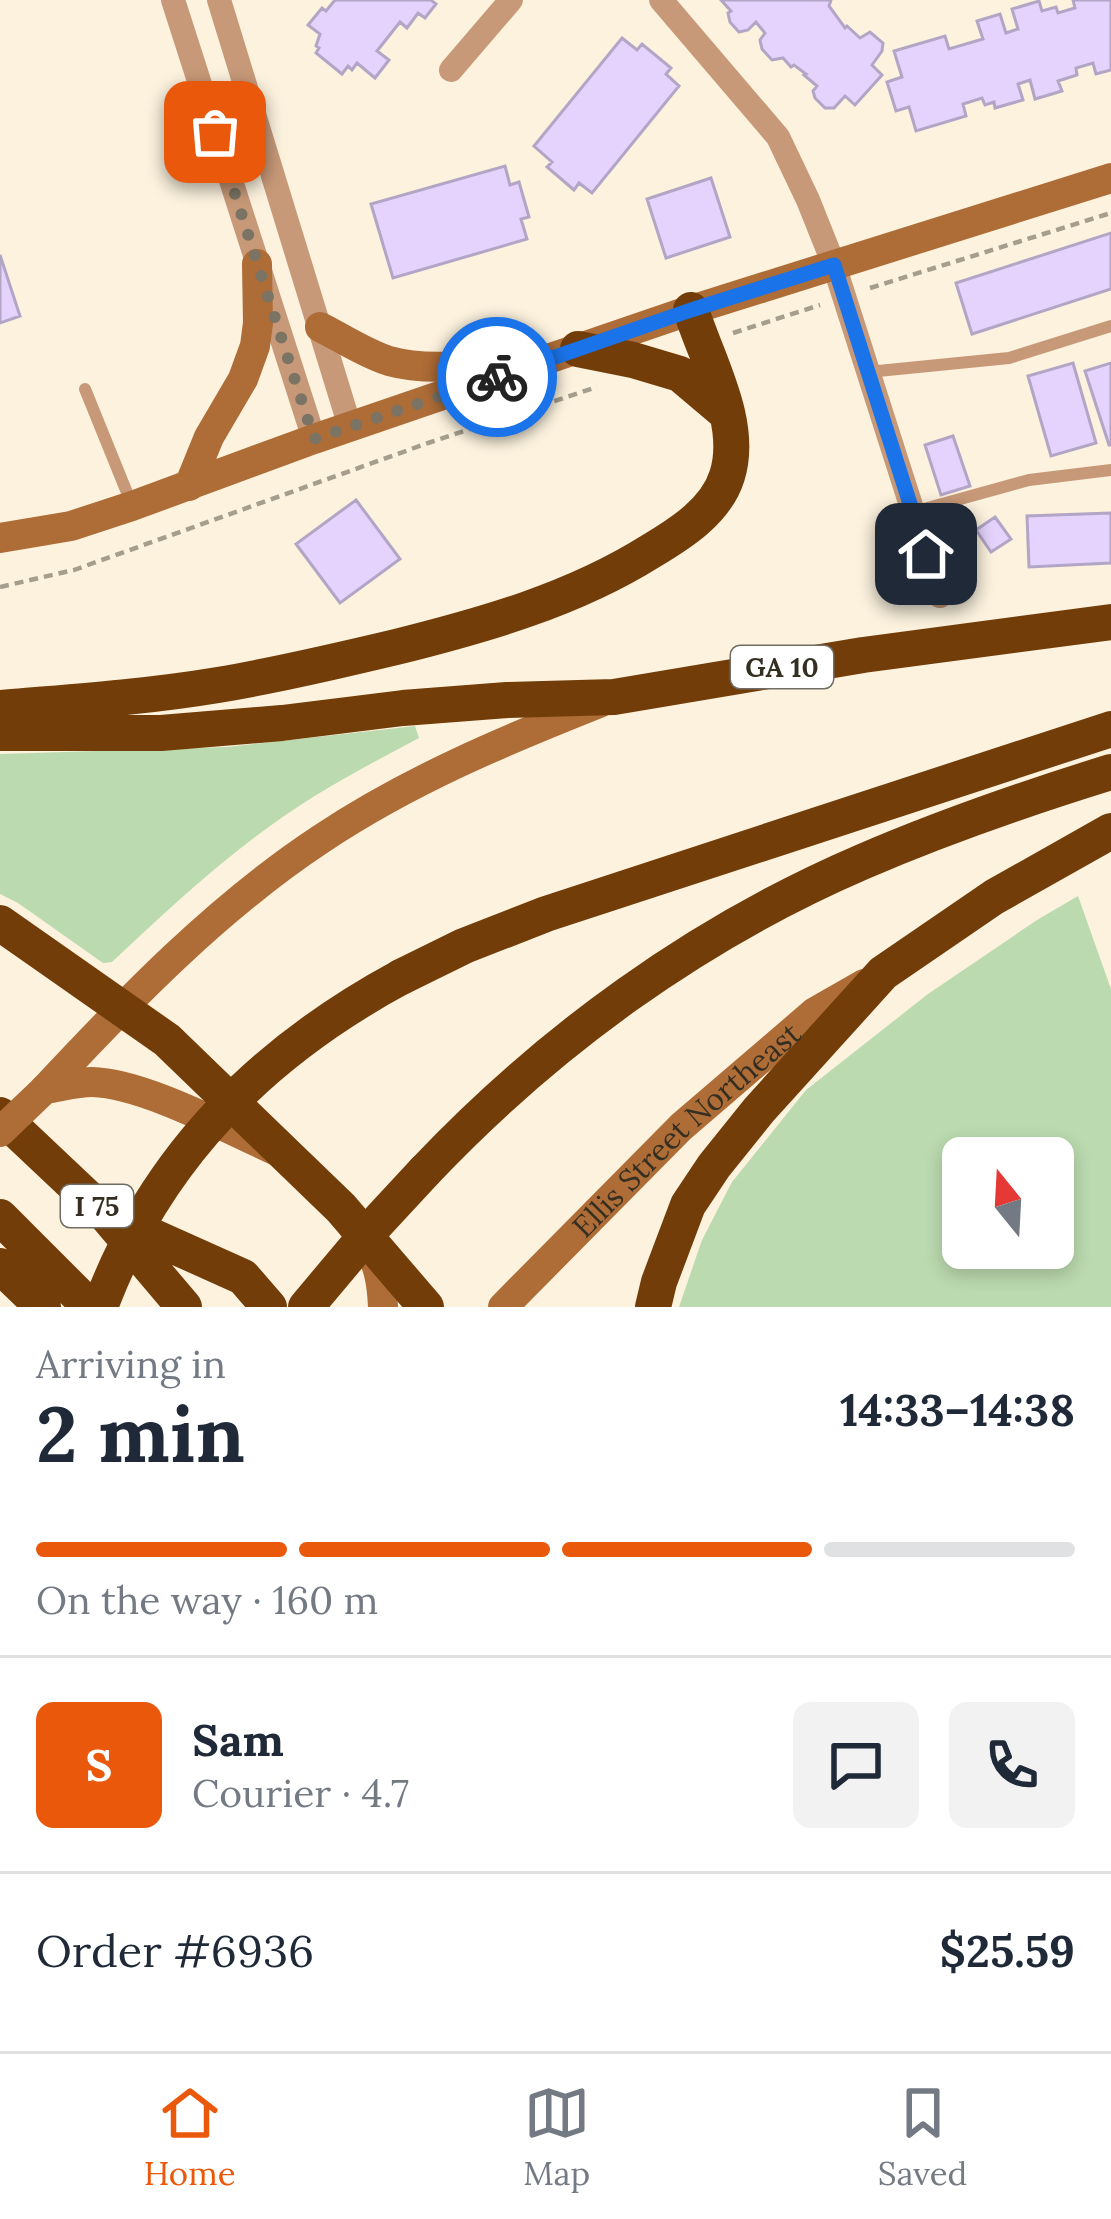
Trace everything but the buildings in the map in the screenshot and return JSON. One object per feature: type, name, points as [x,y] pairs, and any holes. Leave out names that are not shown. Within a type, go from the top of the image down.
[{"type":"highway","points":[[0,708],[132,697],[297,671],[454,633],[574,593],[620,571],[698,518],[726,481],[733,455],[730,416],[691,310]]},
{"type":"highway","points":[[571,351],[633,360],[680,374],[730,416]]},
{"type":"highway","name":"GA 10","points":[[614,697],[863,655],[1111,622]]},
{"type":"highway","points":[[0,733],[161,733],[403,708],[614,697]]},
{"type":"highway","points":[[100,1307],[120,1260],[168,1176],[271,1062],[350,1004],[464,946],[546,914],[1111,729]]},
{"type":"highway","points":[[306,1307],[374,1226],[498,1099],[652,978],[727,931],[859,863],[956,824],[1111,772]]},
{"type":"highway","points":[[653,1307],[688,1205],[759,1110],[883,973],[994,897],[1111,831]]},
{"type":"highway","points":[[0,923],[166,1040],[350,1219],[426,1307]]},
{"type":"highway","name":"I 75","points":[[0,1115],[107,1216],[184,1307]]},
{"type":"highway","points":[[107,1216],[243,1277],[269,1307]]},
{"type":"highway","points":[[0,1217],[90,1307]]},
{"type":"highway","points":[[0,1266],[43,1307]]},
{"type":"main road","points":[[0,538],[71,526],[691,310],[1111,178]]},
{"type":"main road","points":[[189,486],[255,346],[257,264]]},
{"type":"main road","points":[[320,327],[386,360],[407,364],[468,365],[571,351]]},
{"type":"main road","points":[[0,1132],[45,1089],[79,1073],[122,1010],[207,927],[317,841],[451,765],[614,697]]},
{"type":"main road","name":"Ellis Street Northeast","points":[[503,1307],[681,1126],[740,1074],[815,1012],[883,973]]},
{"type":"main road","points":[[79,1073],[150,1095],[288,1156]]},
{"type":"main road","points":[[350,1219],[375,1257],[383,1307]]},
{"type":"street","points":[[173,0],[314,439]]},
{"type":"street","points":[[220,0],[350,427]]},
{"type":"street","points":[[451,70],[511,0]]},
{"type":"street","points":[[661,0],[778,137],[808,200],[834,265],[940,596]]},
{"type":"lane","points":[[867,373],[1010,358],[1111,326]]},
{"type":"lane","points":[[85,389],[132,506]]},
{"type":"lane","points":[[913,512],[1029,480],[1111,470]]},
{"type":"path","points":[[863,290],[1111,213]]},
{"type":"path","points":[[719,338],[819,306]]},
{"type":"path","points":[[0,587],[74,569],[604,385]]},
{"type":"green space","points":[[415,726],[419,738],[326,789],[259,834],[112,962],[103,963],[0,894],[0,754],[227,747]]},
{"type":"green space","points":[[1078,896],[1111,989],[1111,1307],[679,1307],[702,1240],[732,1182],[806,1090],[928,994]]},
{"type":"way so far","points":[[215,132],[314,439],[497,377]]},
{"type":"route","points":[[497,377],[834,265],[926,554]]}]
